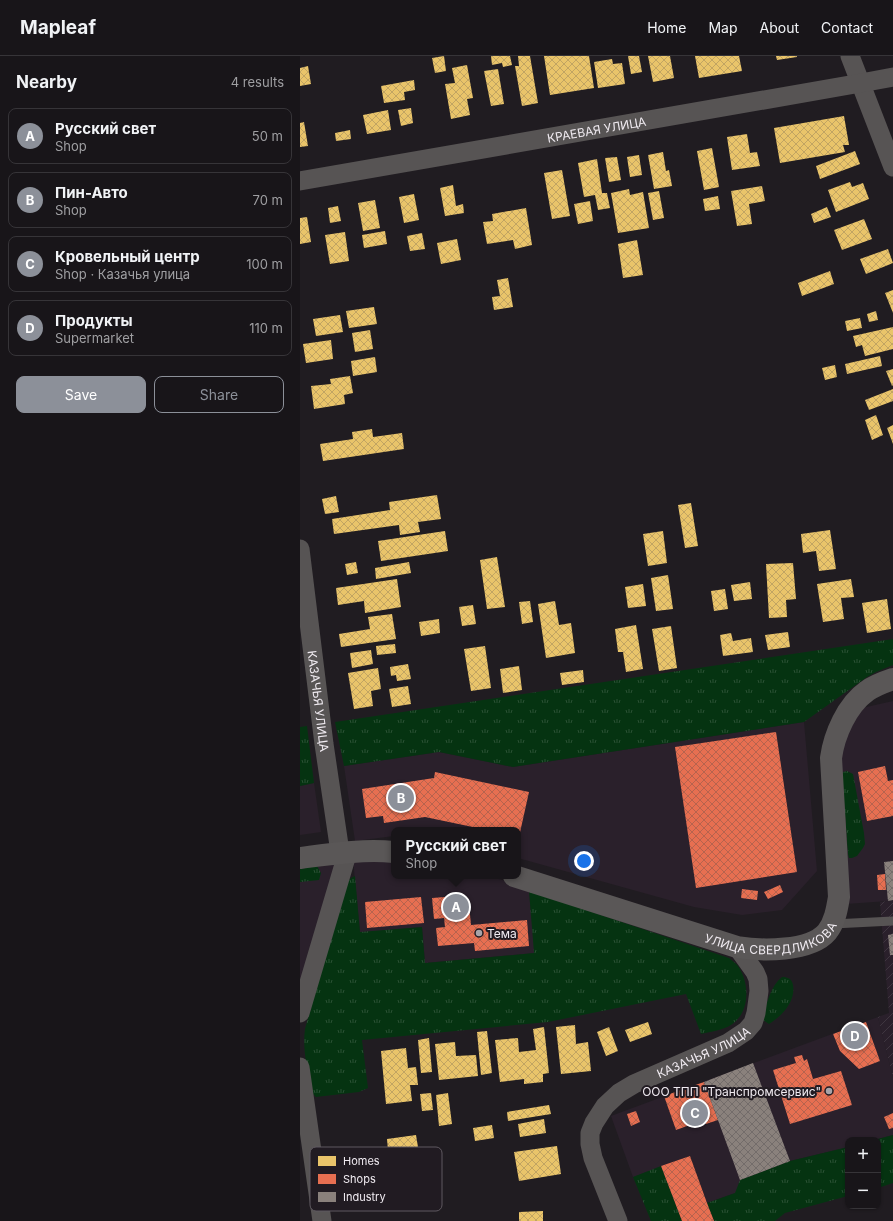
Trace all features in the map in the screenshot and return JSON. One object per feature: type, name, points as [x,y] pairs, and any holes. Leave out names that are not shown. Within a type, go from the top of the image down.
[{"type":"street","points":[[850,56],[893,167]]},
{"type":"street","name":"КРАЕВАЯ УЛИЦА","points":[[300,181],[861,84],[893,77]]},
{"type":"street","name":"КАЗАЧЬЯ УЛИЦА","points":[[300,549],[324,744],[344,852]]},
{"type":"street","name":"УЛИЦА СВЕРДЛИКОВА","points":[[521,878],[737,947],[754,950],[767,950],[806,944],[817,940],[832,924],[839,897],[831,758],[833,742],[851,707],[859,697],[874,686],[893,679]]},
{"type":"street","points":[[300,1013],[344,852]]},
{"type":"street","points":[[300,858],[344,852],[391,852]]},
{"type":"street","name":"КАЗАЧЬЯ УЛИЦА","points":[[618,1221],[590,1144],[590,1132],[594,1122],[605,1106],[619,1093],[634,1084],[728,1043],[746,1031],[753,1023],[760,991],[758,979],[755,972],[737,947]]},
{"type":"street","points":[[300,1067],[311,1147]]},
{"type":"street","points":[[321,1211],[322,1221]]},
{"type":"lane","points":[[832,924],[893,921]]},
{"type":"shaded area","points":[[893,701],[893,861],[884,862],[888,901],[846,904],[840,746],[862,708]]},
{"type":"shaded area","points":[[804,722],[817,871],[782,910],[742,915],[694,907],[521,859],[521,827],[391,827],[391,836],[355,841],[344,766],[439,752],[513,767]]},
{"type":"shaded area","points":[[314,783],[321,832],[300,835],[300,786]]},
{"type":"shaded area","points":[[391,858],[391,879],[499,879],[529,891],[535,953],[425,963],[422,927],[360,933],[353,859]]},
{"type":"shaded area","points":[[893,861],[893,1078],[878,1017],[889,1013],[880,902],[888,901],[886,890],[878,890],[877,875],[885,874],[884,862]]},
{"type":"shaded area","points":[[340,864],[300,1000],[300,869]]},
{"type":"shaded area","points":[[878,1017],[893,1078],[893,1135],[881,1138],[845,1137],[845,1148],[790,1161],[735,1193],[707,1203],[690,1156],[633,1177],[611,1116]]},
{"type":"green space","points":[[893,639],[893,665],[867,677],[804,722],[513,767],[439,752],[344,766],[335,722]]},
{"type":"green space","points":[[307,726],[314,783],[300,786],[300,727]]},
{"type":"green space","points":[[847,771],[853,774],[865,844],[857,856],[852,858],[849,858],[848,854],[842,775],[843,772]]},
{"type":"green space","points":[[317,866],[321,873],[319,880],[300,882],[300,869]]},
{"type":"green space","points":[[355,876],[360,932],[422,927],[425,963],[534,953],[529,891],[729,958],[742,972],[746,987],[746,1002],[744,1009],[741,1015],[732,1024],[720,1030],[701,1034],[686,994],[548,1022],[362,1040],[368,1088],[359,1092],[316,1097],[312,1093],[306,1061],[304,1045],[305,1029],[346,883]]},
{"type":"green space","points":[[782,977],[788,978],[792,981],[792,997],[787,1008],[779,1017],[769,1024],[763,1020],[763,1016],[772,989]]},
{"type":"green space","points":[[893,1135],[893,1183],[881,1187],[881,1173],[881,1138]]},
{"type":"green space","points":[[845,1148],[845,1197],[785,1213],[775,1221],[714,1221],[707,1203],[735,1193],[740,1180],[790,1161]]},
{"type":"green space","points":[[661,1166],[682,1221],[651,1221],[633,1177]]},
{"type":"building: Homes","points":[[444,56],[446,71],[435,73],[432,58]]},
{"type":"building: Homes","points":[[491,56],[510,56],[512,65],[503,67],[502,63],[492,65]]},
{"type":"building: Homes","points":[[518,56],[530,56],[538,103],[522,106],[515,66],[519,66]]},
{"type":"building: Homes","points":[[544,56],[589,56],[594,88],[550,95]]},
{"type":"building: Homes","points":[[628,56],[639,56],[642,72],[631,74]]},
{"type":"building: Homes","points":[[648,56],[670,56],[674,78],[653,82]]},
{"type":"building: Homes","points":[[695,56],[739,56],[742,71],[699,78]]},
{"type":"building: Homes","points":[[776,56],[797,56],[797,57],[777,60]]},
{"type":"building: Homes","points":[[612,59],[613,64],[622,63],[625,84],[598,88],[594,62]]},
{"type":"building: Homes","points":[[467,65],[473,98],[467,99],[470,115],[451,119],[445,84],[455,83],[452,68]]},
{"type":"building: Homes","points":[[308,66],[311,84],[300,86],[300,68]]},
{"type":"building: Homes","points":[[498,69],[504,104],[491,106],[484,71]]},
{"type":"building: Homes","points":[[414,80],[415,90],[404,92],[405,100],[384,103],[381,86]]},
{"type":"building: Homes","points":[[411,108],[413,123],[401,126],[398,110]]},
{"type":"building: Homes","points":[[388,110],[391,130],[367,134],[363,115]]},
{"type":"building: Homes","points":[[844,116],[849,145],[843,145],[845,152],[780,163],[774,128]]},
{"type":"building: Homes","points":[[304,122],[308,146],[300,147],[300,123]]},
{"type":"building: Homes","points":[[350,130],[351,139],[336,141],[335,133]]},
{"type":"building: Homes","points":[[747,134],[750,153],[757,152],[760,166],[732,170],[727,137]]},
{"type":"building: Homes","points":[[712,148],[719,187],[704,190],[697,151]]},
{"type":"building: Homes","points":[[855,151],[860,164],[820,179],[816,166]]},
{"type":"building: Homes","points":[[663,152],[666,171],[669,170],[672,186],[654,189],[648,155]]},
{"type":"building: Homes","points":[[639,155],[642,175],[630,177],[627,157]]},
{"type":"building: Homes","points":[[617,157],[621,180],[609,182],[605,158]]},
{"type":"building: Homes","points":[[597,159],[602,193],[607,193],[610,208],[598,210],[595,195],[584,197],[578,163]]},
{"type":"building: Homes","points":[[562,170],[570,216],[552,219],[544,173]]},
{"type":"building: Homes","points":[[850,182],[852,187],[863,183],[869,199],[836,212],[828,190]]},
{"type":"building: Homes","points":[[453,185],[456,206],[463,204],[464,213],[445,216],[440,188]]},
{"type":"building: Homes","points":[[762,186],[765,201],[749,204],[752,224],[737,226],[731,191]]},
{"type":"building: Homes","points":[[629,189],[630,195],[643,192],[649,228],[618,233],[611,193]]},
{"type":"building: Homes","points":[[659,191],[664,218],[653,220],[648,193]]},
{"type":"building: Homes","points":[[414,194],[419,220],[404,223],[399,197]]},
{"type":"building: Homes","points":[[718,196],[720,209],[705,211],[703,199]]},
{"type":"building: Homes","points":[[375,200],[380,228],[363,231],[358,203]]},
{"type":"building: Homes","points":[[590,201],[593,221],[578,224],[574,204]]},
{"type":"building: Homes","points":[[338,206],[341,221],[330,223],[328,208]]},
{"type":"building: Homes","points":[[827,207],[831,217],[814,223],[811,214]]},
{"type":"building: Homes","points":[[526,208],[532,245],[515,249],[513,240],[487,244],[483,222],[493,221],[492,214]]},
{"type":"building: Homes","points":[[307,217],[311,242],[300,244],[300,218]]},
{"type":"building: Homes","points":[[864,219],[872,239],[842,250],[834,230]]},
{"type":"building: Homes","points":[[385,231],[387,244],[364,248],[362,235]]},
{"type":"building: Homes","points":[[345,232],[349,261],[330,264],[325,235]]},
{"type":"building: Homes","points":[[422,233],[425,249],[410,251],[407,236]]},
{"type":"building: Homes","points":[[457,239],[461,260],[441,264],[437,243]]},
{"type":"building: Homes","points":[[637,240],[643,275],[623,278],[618,244]]},
{"type":"building: Homes","points":[[888,249],[893,263],[866,274],[860,259]]},
{"type":"building: Homes","points":[[830,271],[834,284],[802,296],[798,283]]},
{"type":"building: Homes","points":[[508,278],[513,307],[494,310],[492,297],[500,296],[497,280]]},
{"type":"building: Homes","points":[[893,290],[893,313],[885,293]]},
{"type":"building: Homes","points":[[374,307],[377,324],[349,328],[346,311]]},
{"type":"building: Homes","points":[[876,311],[878,320],[869,322],[867,314]]},
{"type":"building: Homes","points":[[340,315],[343,332],[316,336],[313,319]]},
{"type":"building: Homes","points":[[860,318],[862,328],[847,331],[845,321]]},
{"type":"building: Homes","points":[[893,327],[893,349],[865,356],[862,345],[856,347],[853,336]]},
{"type":"building: Homes","points":[[370,330],[373,349],[355,352],[352,333]]},
{"type":"building: Homes","points":[[331,340],[333,359],[306,363],[303,344]]},
{"type":"building: Homes","points":[[880,356],[882,366],[847,374],[845,364]]},
{"type":"building: Homes","points":[[375,357],[377,372],[353,376],[351,361]]},
{"type":"building: Homes","points":[[835,365],[837,377],[825,380],[822,368]]},
{"type":"building: Homes","points":[[893,369],[893,385],[892,386],[886,371]]},
{"type":"building: Homes","points":[[350,376],[353,393],[344,395],[345,404],[314,409],[311,386],[331,384],[330,379]]},
{"type":"building: Homes","points":[[893,389],[893,401],[869,410],[865,400]]},
{"type":"building: Homes","points":[[876,415],[883,435],[872,440],[865,420]]},
{"type":"building: Homes","points":[[893,425],[893,444],[887,428]]},
{"type":"building: Homes","points":[[372,429],[373,437],[402,433],[404,449],[323,461],[320,444],[353,439],[352,432]]},
{"type":"building: Homes","points":[[437,495],[441,519],[418,522],[420,532],[400,535],[399,525],[334,534],[332,519],[390,510],[389,502]]},
{"type":"building: Homes","points":[[336,496],[339,512],[325,514],[322,499]]},
{"type":"building: Homes","points":[[691,503],[698,546],[685,548],[678,505]]},
{"type":"building: Homes","points":[[830,530],[836,569],[819,571],[816,551],[803,553],[801,534]]},
{"type":"building: Homes","points":[[445,531],[448,551],[381,561],[378,541]]},
{"type":"building: Homes","points":[[663,531],[667,563],[648,566],[643,534]]},
{"type":"building: Homes","points":[[497,557],[505,607],[487,609],[480,560]]},
{"type":"building: Homes","points":[[356,562],[358,573],[347,575],[345,564]]},
{"type":"building: Homes","points":[[409,562],[411,573],[376,579],[375,568]]},
{"type":"building: Homes","points":[[793,563],[796,599],[786,600],[787,617],[769,618],[766,564]]},
{"type":"building: Homes","points":[[668,575],[673,609],[656,611],[651,578]]},
{"type":"building: Homes","points":[[397,579],[401,607],[365,613],[364,601],[338,605],[336,588]]},
{"type":"building: Homes","points":[[851,579],[854,597],[841,598],[844,619],[823,622],[817,584]]},
{"type":"building: Homes","points":[[750,582],[752,599],[734,601],[731,585]]},
{"type":"building: Homes","points":[[643,584],[646,606],[628,608],[625,587]]},
{"type":"building: Homes","points":[[725,589],[728,609],[714,611],[711,591]]},
{"type":"building: Homes","points":[[887,599],[891,629],[867,633],[862,603]]},
{"type":"building: Homes","points":[[530,601],[533,622],[522,624],[519,602]]},
{"type":"building: Homes","points":[[555,601],[559,625],[571,623],[575,653],[546,658],[538,604]]},
{"type":"building: Homes","points":[[473,605],[476,624],[462,626],[459,607]]},
{"type":"building: Homes","points":[[392,614],[396,639],[341,647],[339,634],[370,629],[368,617]]},
{"type":"building: Homes","points":[[439,619],[440,633],[421,636],[419,622]]},
{"type":"building: Homes","points":[[636,625],[643,669],[626,672],[623,652],[618,652],[615,629]]},
{"type":"building: Homes","points":[[671,626],[677,668],[659,671],[652,629]]},
{"type":"building: Homes","points":[[788,632],[790,647],[768,650],[765,635]]},
{"type":"building: Homes","points":[[731,633],[733,641],[751,638],[753,652],[723,656],[720,635]]},
{"type":"building: Homes","points":[[395,644],[396,653],[377,655],[376,646]]},
{"type":"building: Homes","points":[[485,646],[491,688],[471,691],[464,649]]},
{"type":"building: Homes","points":[[371,650],[373,664],[352,668],[350,653]]},
{"type":"building: Homes","points":[[408,664],[411,679],[397,681],[396,675],[391,676],[390,667]]},
{"type":"building: Homes","points":[[519,666],[522,690],[503,693],[500,669]]},
{"type":"building: Homes","points":[[378,668],[381,689],[371,691],[373,706],[354,709],[348,673]]},
{"type":"building: Homes","points":[[583,670],[584,682],[562,685],[560,673]]},
{"type":"building: Homes","points":[[408,686],[411,704],[392,707],[389,689]]},
{"type":"building: Homes","points":[[648,1022],[652,1034],[630,1042],[625,1030]]},
{"type":"building: Homes","points":[[575,1025],[576,1044],[588,1042],[591,1071],[561,1074],[556,1027]]},
{"type":"building: Homes","points":[[544,1027],[549,1073],[543,1074],[543,1082],[524,1084],[524,1079],[500,1082],[495,1040],[518,1038],[519,1052],[536,1050],[533,1029]]},
{"type":"building: Homes","points":[[609,1027],[618,1051],[606,1056],[597,1032]]},
{"type":"building: Homes","points":[[487,1031],[492,1073],[481,1075],[477,1032]]},
{"type":"building: Homes","points":[[429,1038],[432,1072],[421,1073],[418,1040]]},
{"type":"building: Homes","points":[[455,1042],[456,1056],[476,1055],[478,1076],[439,1080],[435,1044]]},
{"type":"building: Homes","points":[[406,1048],[408,1068],[416,1067],[418,1085],[410,1085],[412,1101],[386,1104],[381,1051]]},
{"type":"building: Homes","points":[[431,1093],[433,1110],[422,1111],[420,1094]]},
{"type":"building: Homes","points":[[448,1093],[452,1124],[439,1126],[436,1095]]},
{"type":"building: Homes","points":[[549,1105],[551,1114],[508,1121],[507,1112]]},
{"type":"building: Homes","points":[[544,1119],[546,1133],[520,1137],[518,1124]]},
{"type":"building: Homes","points":[[492,1125],[494,1138],[475,1141],[473,1128]]},
{"type":"building: Homes","points":[[416,1135],[418,1147],[388,1147],[387,1139]]},
{"type":"building: Homes","points":[[557,1146],[561,1174],[519,1181],[514,1152]]},
{"type":"building: Homes","points":[[543,1211],[543,1221],[519,1221],[519,1212]]},
{"type":"building: Shops","points":[[776,732],[797,872],[696,888],[675,747]]},
{"type":"building: Shops","points":[[885,766],[888,781],[893,780],[893,816],[867,821],[858,772]]},
{"type":"building: Shops","points":[[435,772],[529,792],[521,828],[473,827],[425,817],[384,823],[383,816],[366,818],[362,789],[434,778]]},
{"type":"building: Shops","points":[[885,874],[886,890],[878,890],[877,875]]},
{"type":"building: Shops","points":[[780,885],[783,892],[768,899],[764,892]]},
{"type":"building: Shops","points":[[742,889],[758,891],[757,900],[741,898]]},
{"type":"building: Shops","points":[[458,896],[469,904],[471,925],[527,920],[529,946],[475,951],[474,943],[438,946],[436,928],[445,927],[444,918],[434,919],[432,898]]},
{"type":"building: Shops","points":[[421,897],[424,923],[367,928],[365,902]]},
{"type":"building: Shops","points":[[866,1022],[880,1061],[859,1069],[840,1051],[833,1034]]},
{"type":"building: Shops","points":[[802,1055],[804,1061],[807,1059],[813,1079],[841,1071],[852,1105],[790,1124],[773,1070],[796,1063],[794,1057]]},
{"type":"building: Shops","points":[[704,1082],[718,1120],[706,1124],[704,1120],[676,1130],[664,1096]]},
{"type":"building: Shops","points":[[636,1111],[640,1122],[631,1126],[627,1114]]},
{"type":"building: Shops","points":[[893,1113],[893,1128],[889,1129],[884,1117]]},
{"type":"building: Shops","points":[[690,1156],[714,1221],[682,1221],[661,1166]]},
{"type":"building: Industry","points":[[893,861],[893,900],[888,901],[884,862]]},
{"type":"building: Industry","points":[[893,934],[893,955],[890,955],[888,935]]},
{"type":"building: Industry","points":[[753,1063],[790,1161],[740,1180],[704,1082]]},
{"type":"place","name":"Пин-Авто","points":[[401,798]]},
{"type":"place","name":"Русский свет","points":[[456,907]]},
{"type":"place","name":"Тема","points":[[479,933]]},
{"type":"place","name":"Продукты","points":[[855,1036]]},
{"type":"place","name":"ООО ТПП \"Транспромсервис\"","points":[[829,1091]]},
{"type":"place","name":"Кровельный центр","points":[[695,1113]]}]
